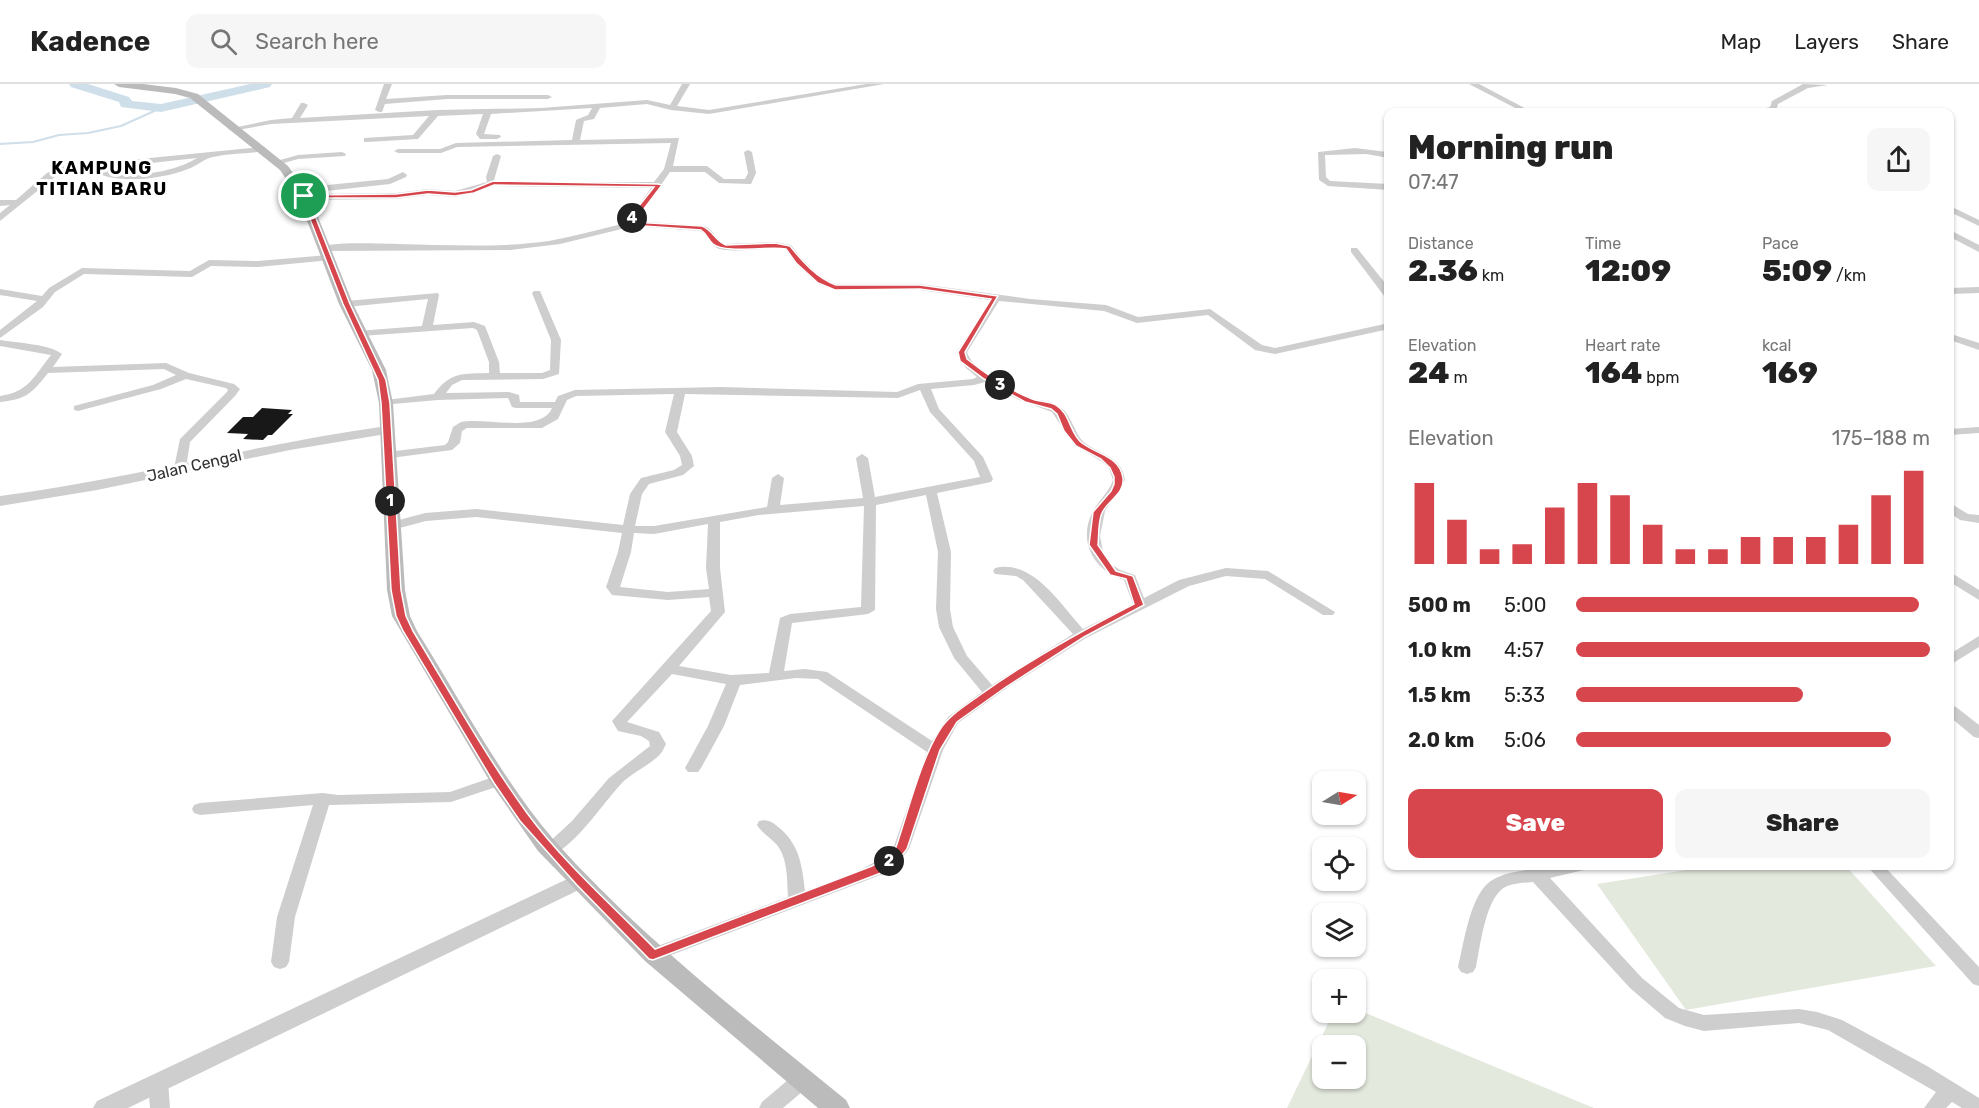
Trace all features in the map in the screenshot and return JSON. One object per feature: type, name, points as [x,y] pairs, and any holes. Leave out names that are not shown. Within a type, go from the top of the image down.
[{"type":"main road","points":[[119,84],[176,91],[197,99],[232,129],[277,162],[302,194],[346,304],[379,370],[386,403],[387,456],[396,590],[401,616],[498,780],[551,850],[653,955],[837,1108]]},
{"type":"street","points":[[377,115],[388,84]]},
{"type":"street","points":[[671,108],[680,97],[686,84]]},
{"type":"street","points":[[232,129],[295,120],[437,112],[541,110],[652,102],[671,108],[709,112],[880,84]]},
{"type":"street","points":[[1473,84],[1520,108]]},
{"type":"street","points":[[1772,108],[1775,104],[1806,86],[1824,85]]},
{"type":"street","points":[[382,102],[449,94],[548,97]]},
{"type":"street","points":[[295,120],[304,105]]},
{"type":"street","points":[[575,143],[580,120],[591,117],[598,105]]},
{"type":"street","points":[[488,111],[480,134],[483,137],[499,138],[496,144]]},
{"type":"street","points":[[367,140],[415,137],[437,112]]},
{"type":"street","points":[[398,151],[441,151],[456,145],[676,140],[668,169],[630,221],[631,224]]},
{"type":"street","points":[[0,218],[55,171],[102,164],[262,149]]},
{"type":"street","points":[[1384,154],[1331,151],[1321,154],[1322,178],[1328,183],[1384,187]]},
{"type":"street","points":[[668,169],[707,169],[722,181],[748,182],[752,173],[748,152]]},
{"type":"street","points":[[277,162],[298,157],[342,154]]},
{"type":"street","points":[[102,164],[99,171],[106,174],[165,173],[186,168],[209,155]]},
{"type":"street","points":[[493,183],[490,181],[490,172],[497,156]]},
{"type":"street","points":[[302,194],[390,181],[403,175]]},
{"type":"street","points":[[302,194],[396,196],[428,192],[455,194],[472,192],[493,183],[658,185]]},
{"type":"street","points":[[0,203],[20,202]]},
{"type":"street","points":[[1954,211],[1979,223]]},
{"type":"street","points":[[0,335],[31,312],[52,290],[82,271],[192,274],[209,263],[258,264],[374,245],[423,248],[533,245],[631,224],[702,228],[708,231],[716,244],[725,247],[775,245],[788,247],[799,262],[821,282],[835,288],[920,287],[996,298],[1107,308],[1137,320],[1210,312],[1259,348],[1275,351],[1384,327]]},
{"type":"street","points":[[1954,235],[1979,249]]},
{"type":"street","points":[[1354,250],[1384,289]]},
{"type":"street","points":[[1954,291],[1979,290]]},
{"type":"street","points":[[0,292],[44,298]]},
{"type":"street","points":[[438,397],[453,379],[543,376],[555,372],[556,340],[537,293]]},
{"type":"street","points":[[346,304],[434,295],[427,328]]},
{"type":"street","points":[[996,298],[962,352],[963,360],[986,378],[1028,400],[1053,407],[1060,413],[1079,445],[1104,457],[1114,467],[1119,477],[1118,484],[1115,492],[1098,512],[1094,545],[1113,573],[1130,578],[1140,605]]},
{"type":"street","points":[[361,333],[474,325],[481,328],[494,362],[495,376]]},
{"type":"street","points":[[1954,338],[1979,347]]},
{"type":"street","points":[[0,344],[55,352],[57,357],[23,395],[0,399]]},
{"type":"street","points":[[46,370],[166,366],[186,375],[230,386],[234,389],[184,441],[180,468]]},
{"type":"street","points":[[78,408],[157,387],[186,375]]},
{"type":"street","points":[[387,456],[448,448],[454,443],[457,429],[465,424],[538,426],[551,420],[565,396],[574,393],[714,390],[898,395],[924,386],[974,382],[986,378]]},
{"type":"street","points":[[392,525],[425,517],[477,513],[627,530],[654,530],[773,509],[870,502],[931,493],[984,481],[988,477],[979,460],[934,410],[924,386]]},
{"type":"street","points":[[680,392],[672,432],[686,456],[688,466],[678,473],[654,477],[643,483],[627,530],[626,549],[613,587],[614,591],[668,596],[716,592]]},
{"type":"street","points":[[386,403],[438,397],[510,395],[515,397],[516,405],[560,405]]},
{"type":"street","name":"Jalan Cengal","points":[[0,501],[105,485],[323,438],[387,430]]},
{"type":"street","points":[[1954,432],[1979,430]]},
{"type":"street","points":[[776,676],[785,621],[790,618],[868,610],[870,502],[862,459]]},
{"type":"street","points":[[773,509],[777,478]]},
{"type":"street","points":[[931,493],[941,524],[945,587],[944,616],[947,629],[963,663],[992,693]]},
{"type":"street","points":[[1954,510],[1964,517],[1979,519]]},
{"type":"street","points":[[551,850],[584,819],[603,792],[624,772],[652,754],[658,747],[654,736],[647,732],[623,728],[619,722],[715,617],[718,607],[712,568],[714,519]]},
{"type":"street","points":[[1000,571],[1019,572],[1028,577],[1081,635]]},
{"type":"street","points":[[653,955],[877,870],[901,849],[935,750],[953,720],[1081,635],[1140,605],[1184,583],[1240,572],[1268,575],[1328,612]]},
{"type":"street","points":[[1954,579],[1979,596]]},
{"type":"street","points":[[1954,658],[1979,640]]},
{"type":"street","points":[[669,669],[735,680],[808,673],[822,675],[935,750]]},
{"type":"street","points":[[693,768],[716,726],[735,680]]},
{"type":"street","points":[[1954,712],[1979,733]]},
{"type":"street","points":[[200,809],[323,799],[338,801],[437,798],[466,792],[498,780]]},
{"type":"street","points":[[280,962],[286,917],[323,799]]},
{"type":"street","points":[[765,825],[780,836],[789,848],[797,900]]},
{"type":"street","points":[[1467,967],[1483,904],[1495,887],[1513,880],[1560,870]]},
{"type":"street","points":[[1879,870],[1979,979]]},
{"type":"street","points":[[1537,875],[1636,983],[1672,1013],[1685,1019],[1704,1023],[1799,1016],[1817,1019],[1835,1025],[1978,1108]]},
{"type":"street","points":[[105,1108],[580,881]]},
{"type":"street","points":[[769,1108],[802,1080]]},
{"type":"street","points":[[158,1082],[160,1108]]},
{"type":"street","points":[[1934,1108],[1950,1091]]},
{"type":"shaded area","points":[[1686,870],[1850,870],[1936,966],[1686,1010],[1597,884]]},
{"type":"shaded area","points":[[1366,1013],[1594,1108],[1287,1108],[1312,1056],[1312,1089],[1366,1089],[1366,1035],[1322,1035],[1328,1023],[1366,1023]]},
{"type":"building","points":[[262,408],[292,410],[288,414],[293,414],[272,435],[268,435],[263,440],[243,439],[248,434],[227,433],[243,417],[253,417]]},
{"type":"waterway","points":[[75,84],[125,100],[126,104],[161,108],[266,84]]},
{"type":"waterway","points":[[0,144],[33,142],[59,135],[88,133],[121,126],[161,108]]},
{"type":"district","name":"KAMPUNG TITIAN BARU","points":[[102,178]]},
{"type":"route","points":[[493,183],[498,185],[658,185],[630,221],[631,224],[702,228],[708,231],[716,244],[725,247],[775,245],[788,247],[799,262],[821,282],[835,288],[920,287],[996,298],[962,352],[963,360],[986,378],[1028,400],[1053,407],[1060,413],[1079,445],[1104,457],[1114,467],[1119,477],[1118,484],[1115,492],[1098,512],[1093,532],[1094,545],[1113,573],[1130,578],[1140,605],[1081,635],[1003,684],[953,720],[935,750],[901,849],[891,860],[877,870],[653,955],[580,881],[525,818],[498,780],[401,616],[396,590],[387,456],[386,403],[382,380],[346,304],[304,196],[396,196],[428,192],[455,194],[472,192],[493,183]]}]
